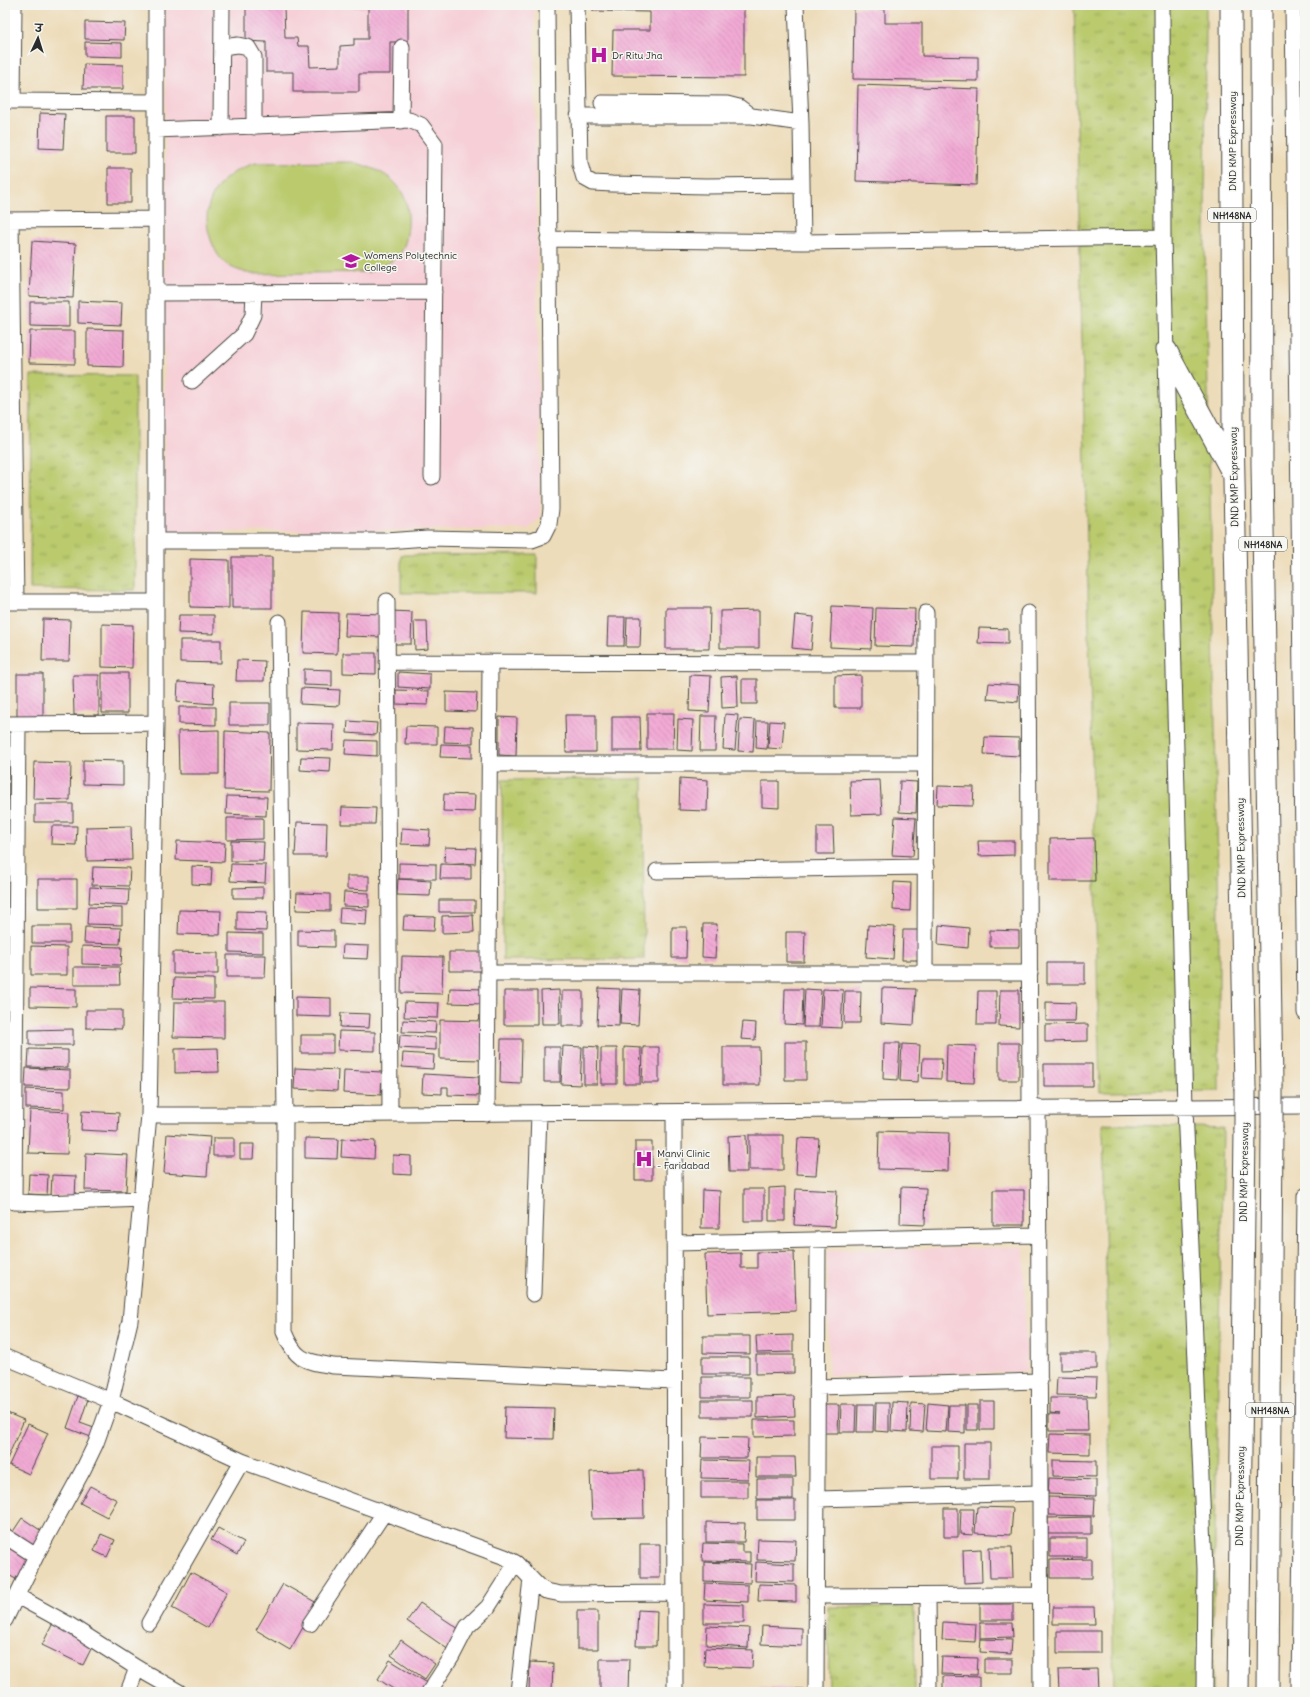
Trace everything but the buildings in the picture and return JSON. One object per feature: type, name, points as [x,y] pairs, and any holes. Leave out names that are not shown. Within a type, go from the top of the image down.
[{"type":"highway","name":"DND KMP Expressway","points":[[1231,5],[1234,476],[1245,1089],[1238,1692]]},
{"type":"highway","name":"NH148NA","points":[[1261,5],[1262,465],[1272,1084],[1268,1692]]},
{"type":"highway","points":[[1166,350],[1234,476]]},
{"type":"street","points":[[14,5],[9,101],[156,102]]},
{"type":"street","points":[[5,1620],[36,1556],[83,1470],[96,1443],[111,1401],[130,1321],[142,1199],[149,1115],[156,723],[156,5]]},
{"type":"street","points":[[221,128],[222,5]]},
{"type":"street","points":[[156,541],[386,541],[427,538],[532,540],[544,536],[549,524],[551,509],[547,5]]},
{"type":"street","points":[[577,5],[578,116],[580,164],[584,178],[593,183],[612,184],[706,186],[802,185]]},
{"type":"street","points":[[796,5],[801,123],[803,242]]},
{"type":"street","points":[[1162,5],[1163,237],[1184,1108],[1205,1569],[1204,1692]]},
{"type":"street","points":[[1293,5],[1305,1013]]},
{"type":"street","points":[[222,46],[238,45],[248,47],[254,57],[254,127]]},
{"type":"street","points":[[401,121],[402,47]]},
{"type":"street","points":[[602,103],[727,104],[739,107],[752,116]]},
{"type":"street","points":[[578,116],[752,116],[801,123]]},
{"type":"street","points":[[156,130],[409,120],[422,125],[435,144],[432,477]]},
{"type":"street","points":[[156,220],[8,220],[10,602],[156,602]]},
{"type":"street","points":[[548,239],[803,242],[1163,237]]},
{"type":"street","points":[[192,381],[244,334],[253,315],[254,292]]},
{"type":"street","points":[[156,293],[434,292]]},
{"type":"street","points":[[387,601],[390,1114]]},
{"type":"street","points":[[1028,612],[1030,972],[1039,1235],[1041,1692]]},
{"type":"street","points":[[925,973],[926,613]]},
{"type":"street","points":[[279,622],[285,1115],[284,1332],[289,1344],[298,1357],[313,1363],[334,1366],[674,1381]]},
{"type":"street","points":[[387,662],[926,663]]},
{"type":"street","points":[[487,1114],[490,662]]},
{"type":"street","points":[[142,1199],[53,1203],[14,1202],[12,724],[156,723]]},
{"type":"street","points":[[489,764],[926,764]]},
{"type":"street","points":[[657,870],[926,867]]},
{"type":"street","points":[[488,973],[1030,972]]},
{"type":"street","points":[[149,1115],[487,1114],[1305,1106]]},
{"type":"street","points":[[674,1112],[675,1692]]},
{"type":"street","points":[[533,1294],[539,1113]]},
{"type":"street","points":[[1299,1692],[1304,1382],[1305,1196]]},
{"type":"street","points":[[674,1243],[1039,1235]]},
{"type":"street","points":[[816,1692],[818,1240]]},
{"type":"street","points":[[5,1357],[111,1401],[242,1461],[494,1552],[516,1563],[531,1579],[546,1591],[561,1594],[675,1593]]},
{"type":"street","points":[[817,1387],[1040,1380]]},
{"type":"street","points":[[149,1623],[242,1461]]},
{"type":"street","points":[[817,1499],[1040,1494]]},
{"type":"street","points":[[310,1624],[384,1513]]},
{"type":"street","points":[[5,1536],[36,1556]]},
{"type":"street","points":[[429,1692],[451,1658],[467,1627],[488,1607],[516,1563]]},
{"type":"street","points":[[518,1692],[531,1579]]},
{"type":"street","points":[[816,1596],[1040,1595]]},
{"type":"street","points":[[17,1596],[68,1624],[137,1668],[179,1692]]},
{"type":"street","points":[[928,1596],[929,1692]]},
{"type":"street","points":[[128,1692],[137,1668]]},
{"type":"shaded area","name":"Womens Polytechnic College","points":[[166,5],[534,5],[540,517],[528,529],[164,532]]},
{"type":"shaded area","points":[[1024,1247],[1026,1372],[829,1375],[827,1251]]},
{"type":"green space","points":[[1074,5],[1206,5],[1205,247],[1219,918],[1219,1091],[1100,1092]]},
{"type":"green space","points":[[352,162],[376,170],[395,182],[406,200],[408,226],[406,238],[401,252],[392,260],[369,272],[251,274],[229,266],[219,256],[211,240],[207,226],[207,214],[215,191],[232,174],[243,167],[256,163]]},
{"type":"green space","points":[[31,375],[135,376],[135,590],[30,589]]},
{"type":"green space","points":[[537,554],[537,593],[401,593],[401,555]]},
{"type":"green space","points":[[643,779],[644,959],[503,960],[502,780]]},
{"type":"green space","points":[[1103,1124],[1223,1128],[1212,1692],[1114,1692]]},
{"type":"green space","points":[[828,1607],[914,1607],[915,1692],[829,1692]]},
{"type":"place","name":"Dr Ritu Jha","points":[[599,55]]},
{"type":"place","name":"Womens Polytechnic College","points":[[351,261]]},
{"type":"place","name":"Manvi Clinic - Faridabad","points":[[644,1159]]}]
